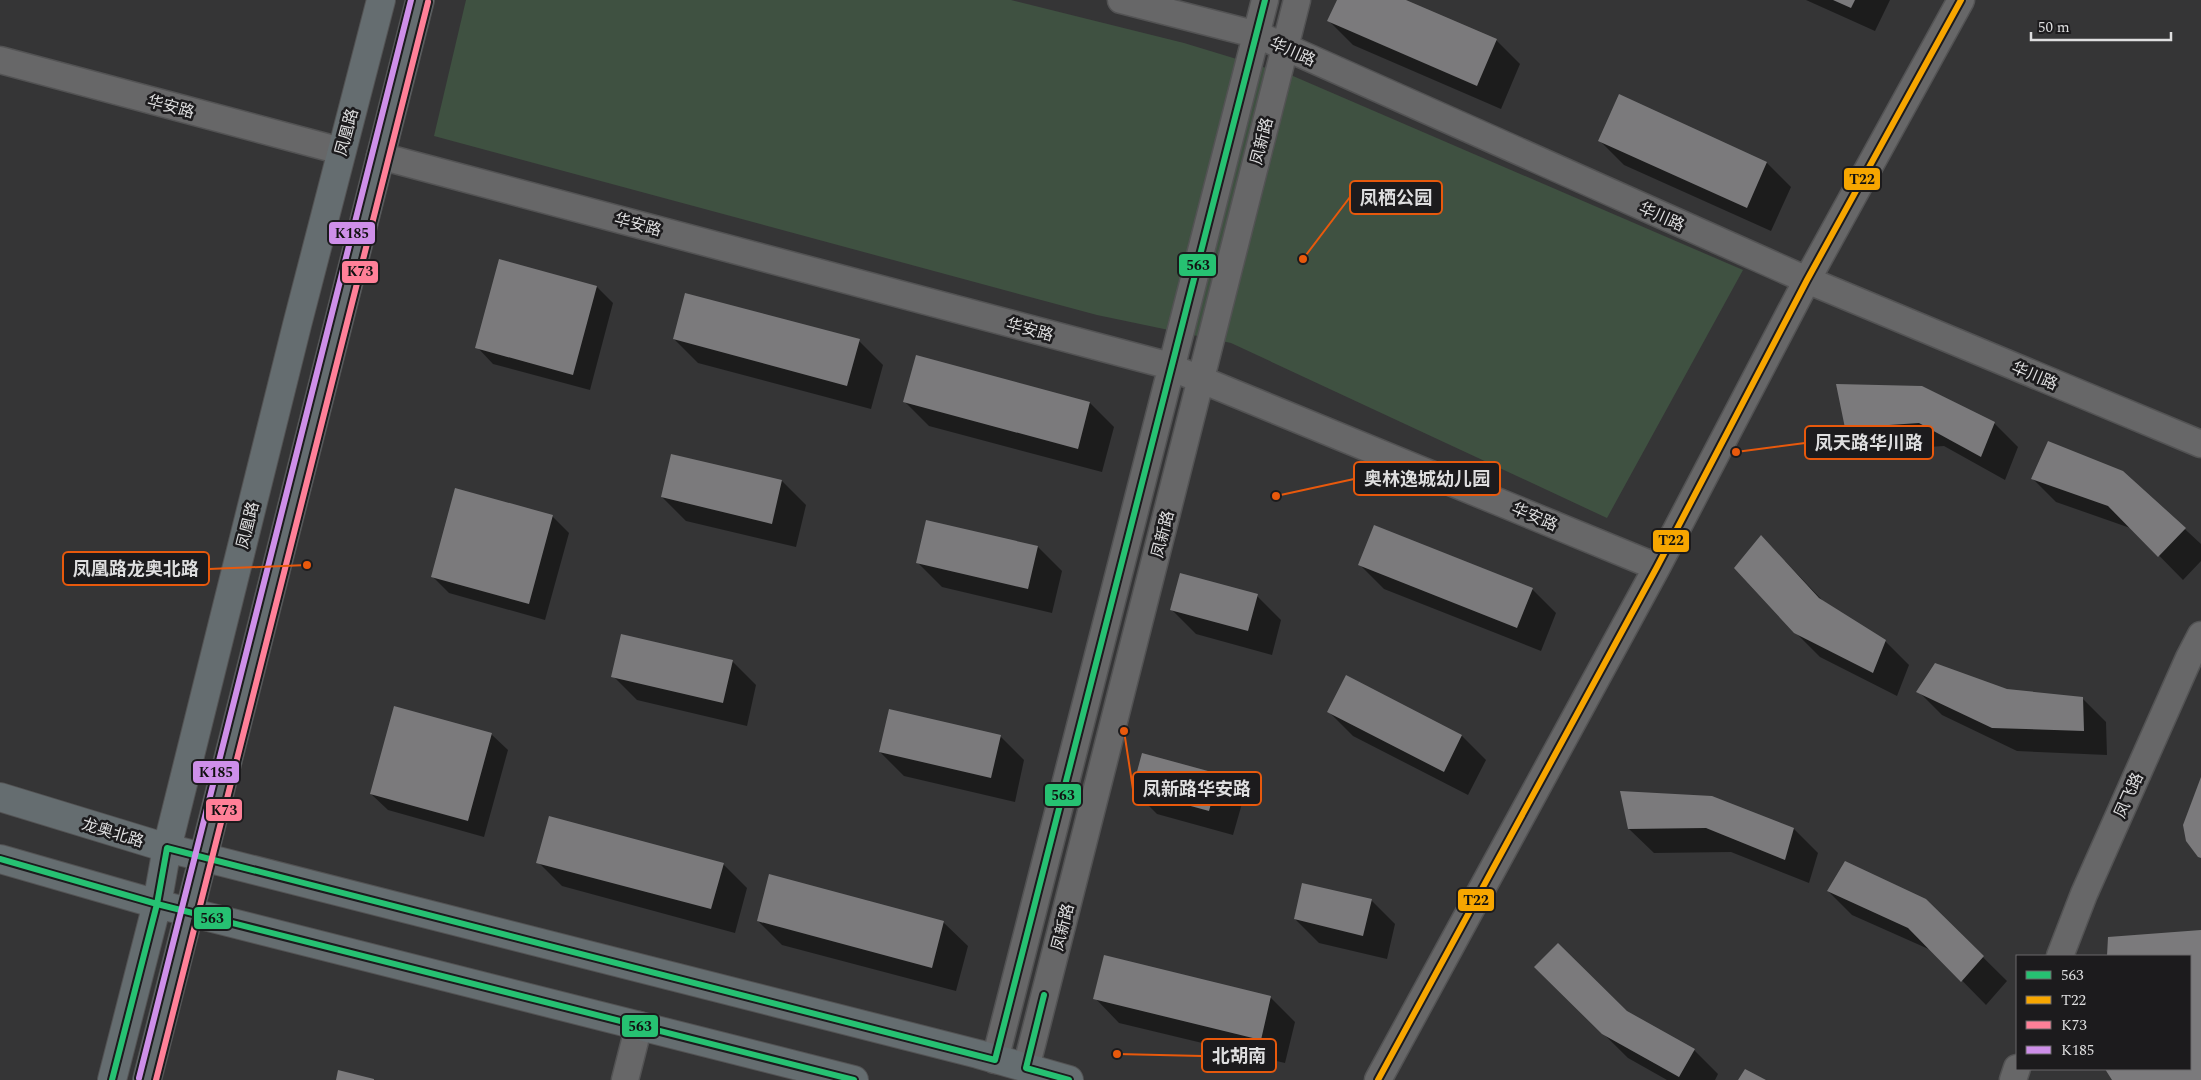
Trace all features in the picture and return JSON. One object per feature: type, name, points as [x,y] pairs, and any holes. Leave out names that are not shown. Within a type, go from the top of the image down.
[{"type":"main road","name":"凤凰路","points":[[112,1080],[157,904],[167,848],[341,151],[381,0]]},
{"type":"main road","points":[[147,1080],[420,0]]},
{"type":"main road","name":"龙奥北路","points":[[0,797],[167,848],[1069,1080]]},
{"type":"main road","points":[[0,859],[157,904],[854,1080]]},
{"type":"street","name":"华川路","points":[[1121,0],[1256,34],[1807,280],[2201,444]]},
{"type":"street","points":[[995,1060],[1265,0]]},
{"type":"street","name":"凤新路","points":[[1026,1068],[1297,0]]},
{"type":"street","points":[[1378,1080],[1657,567],[1807,280],[1961,0]]},
{"type":"street","name":"华安路","points":[[0,60],[341,151]]},
{"type":"street","name":"华安路","points":[[380,156],[1171,368],[1468,487],[1657,567]]},
{"type":"street","name":"凤飞路","points":[[2060,955],[2084,894],[2201,635]]},
{"type":"street","points":[[625,1080],[639,1025]]},
{"type":"green space","points":[[466,0],[1011,0],[1184,43],[1293,76],[1743,270],[1607,518],[1231,343],[1097,315],[434,136]]},
{"type":"building","points":[[1337,0],[1406,0],[1497,39],[1477,86],[1327,21]]},
{"type":"building","points":[[1833,0],[1855,0],[1851,8]]},
{"type":"building","points":[[1619,94],[1767,162],[1747,208],[1598,141]]},
{"type":"building","points":[[499,259],[597,286],[573,375],[475,348]]},
{"type":"building","points":[[685,293],[860,339],[847,386],[673,339]]},
{"type":"building","points":[[916,355],[1090,402],[1078,449],[903,402]]},
{"type":"building","points":[[1836,384],[1922,386],[1995,422],[1981,457],[1919,423],[1845,428]]},
{"type":"building","points":[[2048,441],[2123,471],[2186,528],[2158,557],[2108,506],[2031,479]]},
{"type":"building","points":[[671,454],[782,480],[772,524],[661,497]]},
{"type":"building","points":[[455,488],[553,515],[529,604],[431,577]]},
{"type":"building","points":[[926,520],[1038,546],[1028,589],[916,563]]},
{"type":"building","points":[[1374,525],[1533,588],[1517,628],[1358,565]]},
{"type":"building","points":[[1761,535],[1819,598],[1886,640],[1873,673],[1794,633],[1734,568]]},
{"type":"building","points":[[1180,573],[1258,594],[1248,631],[1170,610]]},
{"type":"building","points":[[621,634],[733,660],[723,703],[611,677]]},
{"type":"building","points":[[1935,663],[2007,689],[2083,697],[2084,731],[1992,728],[1916,692]]},
{"type":"building","points":[[1346,675],[1462,735],[1444,772],[1327,712]]},
{"type":"building","points":[[394,706],[492,733],[468,821],[370,794]]},
{"type":"building","points":[[889,709],[1001,735],[991,778],[879,752]]},
{"type":"building","points":[[1142,753],[1219,774],[1209,811],[1132,790]]},
{"type":"building","points":[[2201,777],[2201,858],[2198,857],[2186,841],[2183,825]]},
{"type":"building","points":[[1620,791],[1712,796],[1794,828],[1785,860],[1706,828],[1628,829]]},
{"type":"building","points":[[549,816],[724,863],[711,909],[536,863]]},
{"type":"building","points":[[1845,861],[1926,899],[1984,956],[1961,982],[1908,928],[1827,891]]},
{"type":"building","points":[[769,874],[944,921],[932,968],[757,921]]},
{"type":"building","points":[[1302,883],[1372,899],[1363,936],[1294,919]]},
{"type":"building","points":[[2201,930],[2201,1080],[2112,1080],[2106,1070],[2191,1070],[2191,955],[2107,955],[2108,937]]},
{"type":"building","points":[[1558,943],[1627,1011],[1695,1049],[1679,1077],[1602,1034],[1534,967]]},
{"type":"building","points":[[1104,955],[1271,996],[1261,1040],[1093,999]]},
{"type":"building","points":[[1745,1069],[1766,1080],[1738,1080]]},
{"type":"building","points":[[338,1070],[374,1079],[374,1080],[336,1080]]},
{"type":"transit line","name":"K185","points":[[139,1078],[411,0]]},
{"type":"transit line","name":"563","points":[[112,1080],[157,904],[167,848],[995,1060],[1265,0]]},
{"type":"transit line","name":"T22","points":[[1378,1080],[1657,567],[1807,280],[1961,0]]},
{"type":"transit line","name":"K73","points":[[156,1080],[428,2]]},
{"type":"transit line","name":"563","points":[[0,859],[157,904],[854,1080]]},
{"type":"transit line","name":"563","points":[[1044,995],[1026,1068],[1069,1080]]},
{"type":"place","name":"凤栖公园","points":[[1303,259]]},
{"type":"place","name":"凤天路华川路","points":[[1736,452]]},
{"type":"place","name":"奥林逸城幼儿园","points":[[1276,496]]},
{"type":"place","name":"凤凰路龙奥北路","points":[[307,565]]},
{"type":"place","name":"凤新路华安路","points":[[1124,731]]},
{"type":"place","name":"北胡南","points":[[1117,1054]]}]
